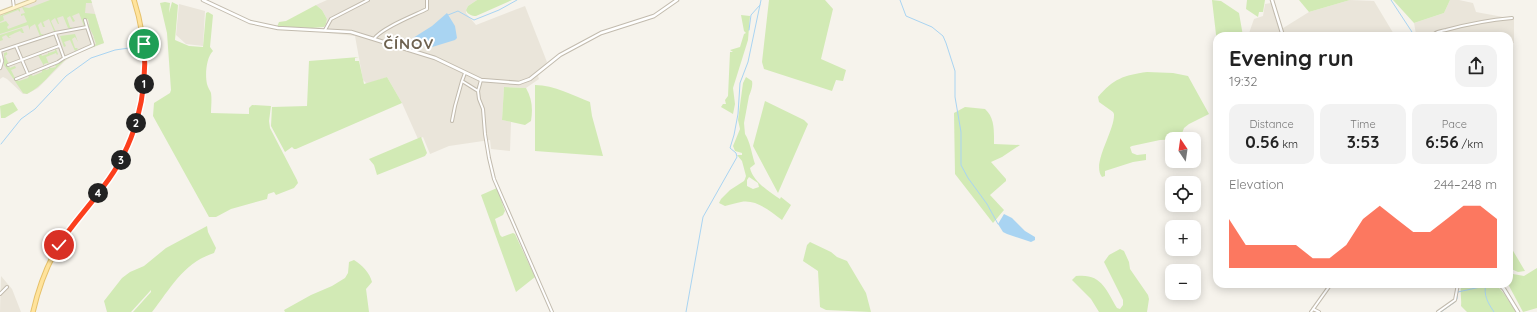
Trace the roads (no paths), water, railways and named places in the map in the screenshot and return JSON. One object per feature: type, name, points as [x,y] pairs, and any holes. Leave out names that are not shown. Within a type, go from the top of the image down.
[{"type":"main road","points":[[0,13],[34,0]]},
{"type":"main road","points":[[33,312],[41,282],[54,254],[71,228],[113,173],[126,150],[136,125],[142,95],[145,64],[142,34],[134,0]]},
{"type":"street","points":[[13,0],[14,8]]},
{"type":"street","points":[[203,0],[240,18],[258,24],[282,28],[351,32],[435,58],[481,80],[514,83],[524,82],[530,79],[560,55],[601,33],[654,16],[677,0]]},
{"type":"street","points":[[325,30],[331,19],[368,0]]},
{"type":"street","points":[[374,39],[377,35],[388,28],[427,8],[427,0]]},
{"type":"street","points":[[1272,0],[1283,32]]},
{"type":"street","points":[[1438,32],[1476,22],[1512,18]]},
{"type":"street","points":[[16,79],[94,45],[85,20]]},
{"type":"street","points":[[0,68],[2,61],[0,52],[54,33],[87,27]]},
{"type":"street","points":[[54,33],[64,58]]},
{"type":"street","points":[[16,46],[28,74]]},
{"type":"street","points":[[8,65],[60,46]]},
{"type":"street","points":[[452,121],[464,73]]},
{"type":"street","points":[[481,80],[478,91],[479,99],[483,109],[485,134],[494,179],[552,312]]},
{"type":"street","points":[[462,81],[478,91]]},
{"type":"street","points":[[0,294],[7,287]]},
{"type":"street","points":[[1311,312],[1327,288]]},
{"type":"street","points":[[1438,312],[1455,299],[1457,288]]},
{"type":"street","points":[[1503,288],[1518,312]]},
{"type":"street","points":[[1314,309],[1319,312]]},
{"type":"water","points":[[447,13],[455,26],[457,38],[455,40],[429,48],[413,42],[413,38],[432,26]]},
{"type":"water","points":[[1004,214],[1012,218],[1025,231],[1035,237],[1035,240],[1031,242],[1003,232],[998,224]]},
{"type":"waterway","points":[[448,15],[458,11],[474,20],[499,10],[517,0]]},
{"type":"waterway","points":[[686,312],[703,217],[737,157],[736,153],[730,148],[738,114],[740,83],[748,62],[761,0]]},
{"type":"waterway","points":[[900,0],[906,16],[932,27],[943,36],[955,71],[955,97],[961,132],[961,165],[968,178],[987,204],[998,224]]},
{"type":"waterway","points":[[1391,0],[1412,32]]},
{"type":"waterway","points":[[749,30],[751,15],[760,5]]},
{"type":"waterway","points":[[1,144],[21,119],[35,109],[66,76],[91,58],[115,50],[136,47]]},
{"type":"waterway","points":[[1458,292],[1476,288]]},
{"type":"waterway","points":[[1485,288],[1488,302],[1494,312]]},
{"type":"waterway","points":[[1457,299],[1458,289]]},
{"type":"waterway","points":[[1441,312],[1455,302]]},
{"type":"district","name":"ČÍNOV","points":[[409,44]]}]
